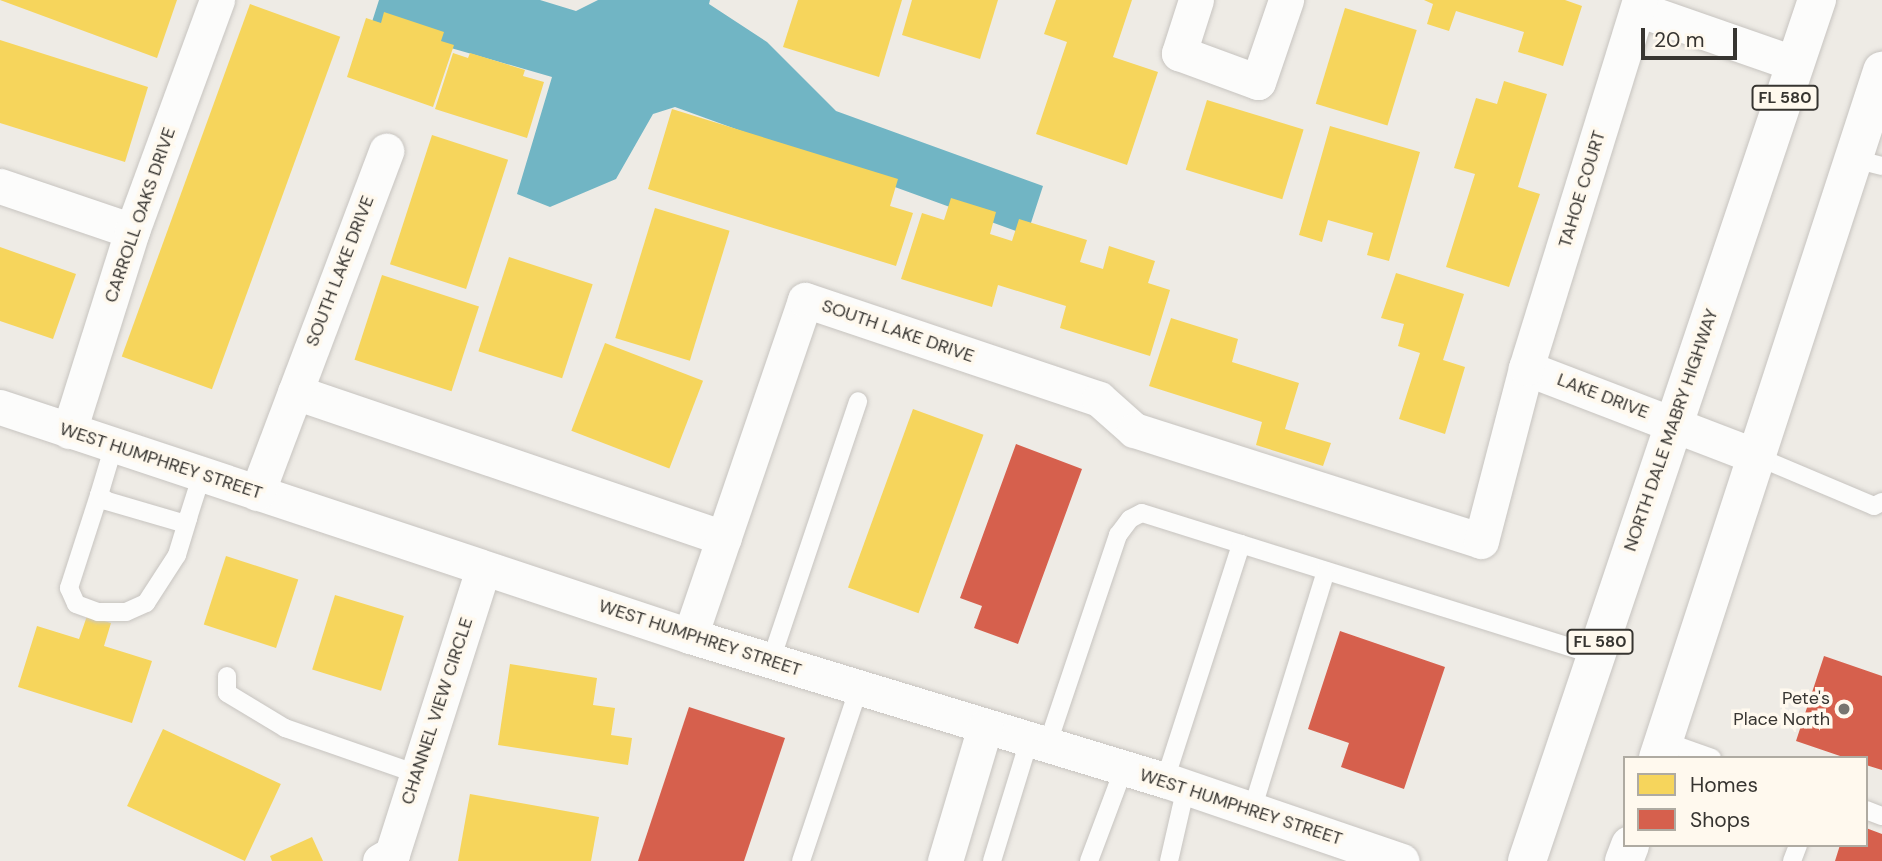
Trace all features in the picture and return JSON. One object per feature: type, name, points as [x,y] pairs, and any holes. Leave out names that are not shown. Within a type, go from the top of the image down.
[{"type":"main road","name":"NORTH DALE MABRY HIGHWAY","points":[[1527,861],[1672,423],[1817,0]]},
{"type":"main road","points":[[1661,749],[1758,457],[1868,162],[1882,71]]},
{"type":"street","name":"CARROLL OAKS DRIVE","points":[[69,431],[132,231],[217,0]]},
{"type":"street","points":[[1196,0],[1179,53],[1258,82],[1286,0]]},
{"type":"street","points":[[1639,5],[1796,64]]},
{"type":"street","name":"TAHOE COURT","points":[[1527,368],[1639,5]]},
{"type":"street","name":"SOUTH LAKE DRIVE","points":[[257,493],[386,150]]},
{"type":"street","points":[[0,186],[132,231]]},
{"type":"street","name":"SOUTH LAKE DRIVE","points":[[724,538],[805,300],[1099,399],[1134,430],[1481,541],[1527,368]]},
{"type":"street","name":"LAKE DRIVE","points":[[1527,368],[1758,457]]},
{"type":"street","points":[[295,392],[724,538],[690,636]]},
{"type":"street","name":"WEST HUMPHREY STREET","points":[[0,407],[690,636],[1175,784],[1402,861]]},
{"type":"street","name":"CHANNEL VIEW CIRCLE","points":[[389,859],[483,568]]},
{"type":"street","points":[[945,861],[985,727]]},
{"type":"lane","points":[[771,660],[858,401]]},
{"type":"lane","points":[[114,445],[69,588],[76,604],[98,612],[126,612],[146,603],[177,555],[202,474]]},
{"type":"lane","points":[[1758,457],[1874,506],[1882,502]]},
{"type":"lane","points":[[99,495],[182,523],[188,518]]},
{"type":"lane","points":[[992,861],[1118,535],[1130,519],[1142,513],[1595,655]]},
{"type":"lane","points":[[1169,861],[1175,784],[1241,544]]},
{"type":"lane","points":[[1252,810],[1325,571]]},
{"type":"lane","points":[[227,676],[227,694],[285,728],[417,774]]},
{"type":"lane","points":[[802,861],[859,688]]},
{"type":"lane","points":[[1661,749],[1701,756]]},
{"type":"lane","points":[[1089,861],[1124,768]]},
{"type":"water","points":[[379,0],[540,0],[576,11],[598,0],[710,0],[709,4],[767,42],[836,111],[1043,186],[1027,235],[675,107],[653,114],[616,179],[550,207],[517,194],[552,77],[371,25]]},
{"type":"building: Homes","points":[[0,0],[177,0],[157,58]]},
{"type":"building: Homes","points":[[798,0],[902,0],[879,77],[783,47]]},
{"type":"building: Homes","points":[[912,0],[998,0],[980,59],[902,35]]},
{"type":"building: Homes","points":[[1056,0],[1132,0],[1113,57],[1158,72],[1127,165],[1036,134],[1067,42],[1044,34]]},
{"type":"building: Homes","points":[[1424,0],[1565,0],[1582,6],[1563,66],[1518,52],[1524,32],[1456,11],[1449,31],[1427,24],[1433,4]]},
{"type":"building: Homes","points":[[250,4],[340,37],[212,389],[122,356]]},
{"type":"building: Homes","points":[[1345,8],[1417,30],[1387,126],[1316,104]]},
{"type":"building: Homes","points":[[384,12],[444,32],[441,41],[454,45],[433,107],[347,77],[366,18],[381,23]]},
{"type":"building: Homes","points":[[0,40],[148,87],[125,162],[0,123]]},
{"type":"building: Homes","points":[[453,53],[468,58],[470,53],[525,70],[523,76],[544,82],[527,138],[435,109]]},
{"type":"building: Homes","points":[[1504,81],[1547,94],[1518,187],[1540,194],[1509,287],[1446,267],[1475,174],[1454,168],[1476,98],[1497,104]]},
{"type":"building: Homes","points":[[1207,100],[1304,130],[1282,199],[1186,170]]},
{"type":"building: Homes","points":[[672,109],[898,179],[890,206],[913,213],[896,266],[648,189]]},
{"type":"building: Homes","points":[[1330,126],[1420,152],[1389,261],[1367,255],[1373,233],[1328,220],[1322,242],[1299,235]]},
{"type":"building: Homes","points":[[432,135],[508,160],[466,289],[390,264]]},
{"type":"building: Homes","points":[[951,198],[996,212],[990,234],[1012,241],[1019,219],[1087,240],[1080,262],[1103,269],[1109,246],[1155,261],[1148,283],[1170,290],[1150,356],[1060,328],[1066,306],[998,285],[992,307],[901,279],[922,213],[944,220]]},
{"type":"building: Homes","points":[[655,208],[730,231],[690,361],[615,338]]},
{"type":"building: Homes","points":[[0,247],[76,274],[53,339],[0,321]]},
{"type":"building: Homes","points":[[509,257],[593,284],[562,378],[478,351]]},
{"type":"building: Homes","points":[[1396,273],[1464,294],[1443,360],[1465,367],[1445,434],[1399,419],[1420,353],[1398,346],[1404,324],[1381,318]]},
{"type":"building: Homes","points":[[382,275],[479,307],[452,391],[354,360]]},
{"type":"building: Homes","points":[[1171,318],[1238,339],[1232,362],[1299,383],[1285,429],[1331,443],[1323,466],[1256,445],[1262,422],[1149,386]]},
{"type":"building: Homes","points":[[605,343],[703,381],[669,468],[571,431]]},
{"type":"building: Homes","points":[[913,409],[983,435],[918,613],[848,588]]},
{"type":"building: Homes","points":[[226,556],[298,579],[276,648],[204,624]]},
{"type":"building: Homes","points":[[335,595],[404,616],[381,691],[312,670]]},
{"type":"building: Homes","points":[[87,616],[111,623],[104,646],[152,661],[132,723],[18,687],[37,626],[79,639]]},
{"type":"building: Homes","points":[[510,664],[597,678],[593,705],[615,708],[611,735],[632,738],[628,765],[498,745]]},
{"type":"building: Homes","points":[[163,729],[281,784],[245,861],[127,806]]},
{"type":"building: Homes","points":[[470,794],[599,817],[591,861],[458,861]]},
{"type":"building: Homes","points":[[312,837],[323,861],[272,861],[270,856]]},
{"type":"building: Shops","points":[[1016,444],[1082,469],[1018,644],[974,628],[982,606],[960,598]]},
{"type":"building: Shops","points":[[1340,631],[1445,667],[1404,789],[1341,767],[1349,743],[1308,729]]},
{"type":"building: Shops","name":"Pete's Place North","points":[[1824,656],[1882,676],[1882,770],[1868,766],[1868,756],[1840,756],[1796,741]]},
{"type":"building: Shops","points":[[689,707],[785,738],[744,861],[638,861]]},
{"type":"building: Shops","points":[[1868,829],[1882,834],[1882,861],[1835,861],[1839,847],[1868,847]]},
{"type":"place","name":"Pete's Place North","points":[[1844,709]]}]
